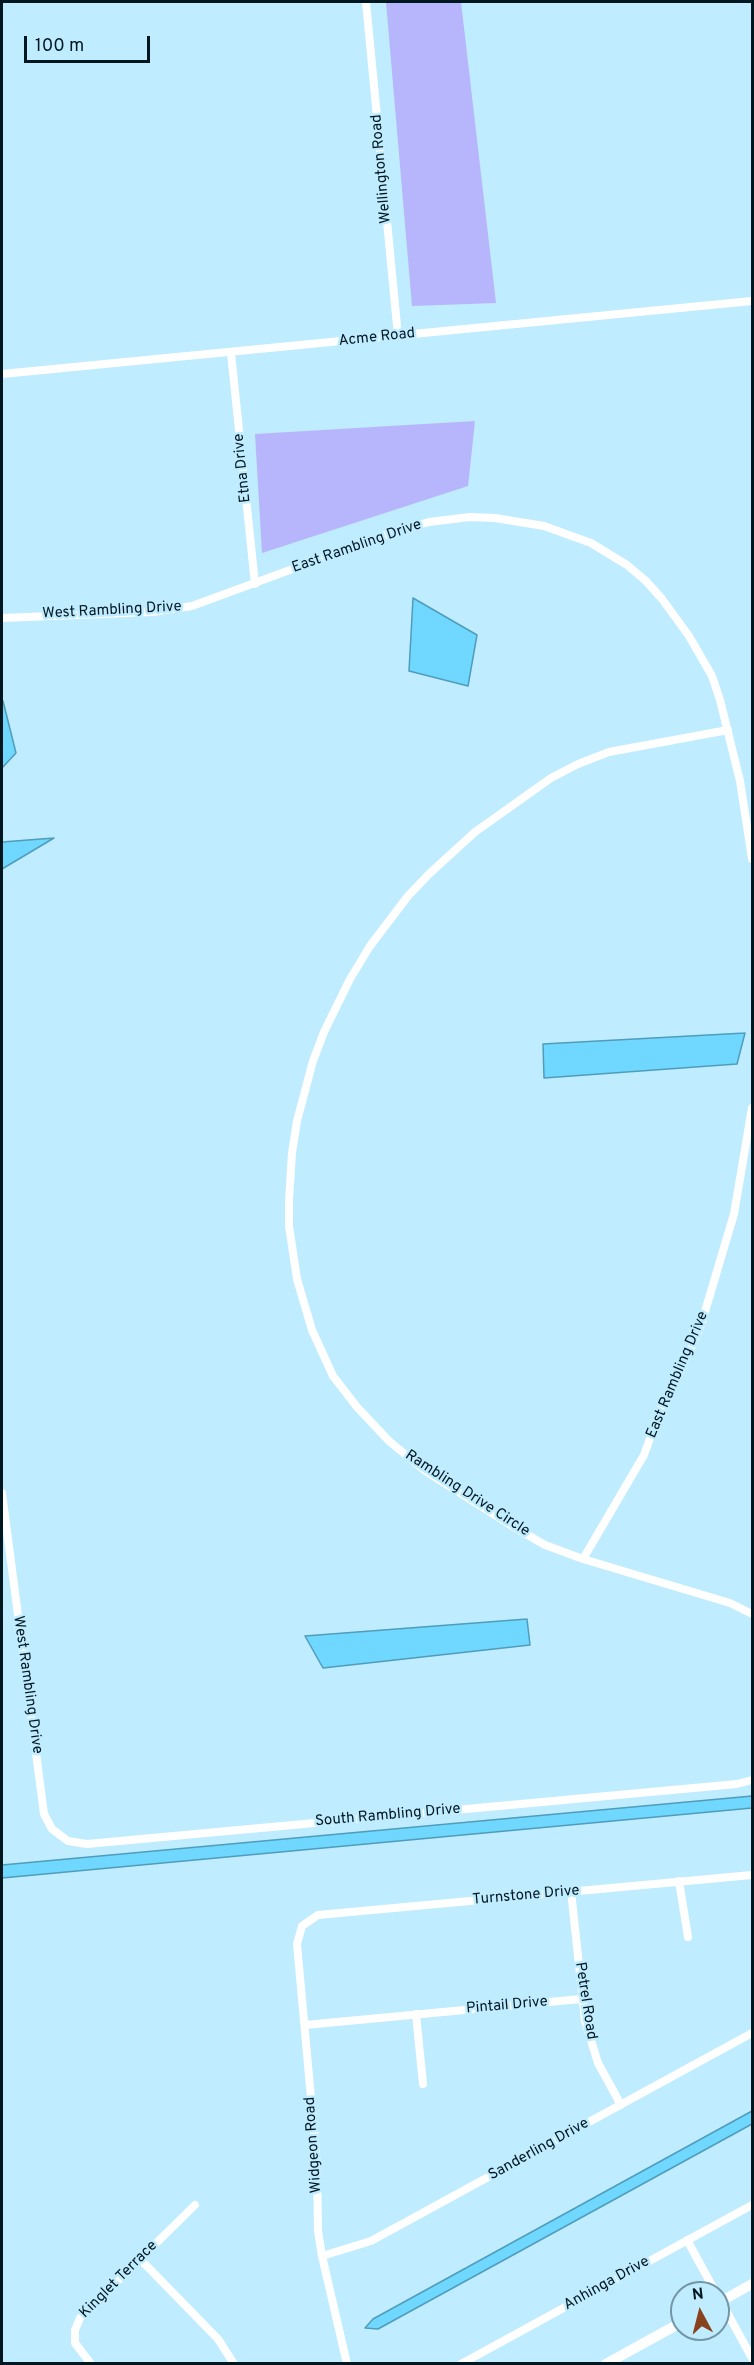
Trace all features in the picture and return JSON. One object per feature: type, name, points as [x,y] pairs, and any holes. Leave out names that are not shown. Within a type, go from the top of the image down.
[{"type":"street","name":"Wellington Road","points":[[366,2],[398,336]]},
{"type":"street","name":"Acme Road","points":[[2,374],[753,301]]},
{"type":"street","name":"Etna Drive","points":[[231,353],[255,584]]},
{"type":"street","name":"East Rambling Drive","points":[[255,584],[396,531],[429,522],[470,517],[495,518],[544,526],[591,543],[627,565],[646,581],[672,612],[712,676],[740,781],[753,859]]},
{"type":"street","name":"West Rambling Drive","points":[[2,618],[176,609],[207,602],[255,584]]},
{"type":"street","name":"Rambling Drive Circle","points":[[728,730],[609,752],[578,764],[551,778],[500,814],[452,852],[422,881],[388,921],[350,979],[321,1041],[297,1121],[289,1200],[292,1253],[304,1305],[317,1341],[333,1376],[389,1442],[424,1470],[545,1545],[583,1559],[730,1603],[753,1614]]},
{"type":"street","name":"East Rambling Drive","points":[[583,1559],[644,1455],[671,1386],[681,1371],[699,1331],[734,1214],[753,1108]]},
{"type":"street","name":"West Rambling Drive","points":[[2,1493],[43,1806]]},
{"type":"street","name":"South Rambling Drive","points":[[43,1806],[46,1820],[57,1834],[68,1841],[87,1844],[714,1786],[753,1780]]},
{"type":"street","name":"Turnstone Drive","points":[[302,1926],[318,1915],[753,1875]]},
{"type":"street","points":[[679,1881],[688,1937]]},
{"type":"street","name":"Petrel Road","points":[[571,1891],[581,1999],[590,2042],[598,2063],[621,2105]]},
{"type":"street","name":"Widgeon Road","points":[[302,1926],[297,1944],[317,2164],[318,2231],[347,2364]]},
{"type":"street","name":"Pintail Drive","points":[[416,2014],[581,1999]]},
{"type":"street","points":[[305,2025],[416,2014],[423,2084]]},
{"type":"street","name":"Sanderling Drive","points":[[322,2256],[371,2241],[753,2033]]},
{"type":"street","name":"Kinglet Terrace","points":[[91,2364],[75,2343],[76,2324],[195,2205]]},
{"type":"street","name":"Anhinga Drive","points":[[461,2364],[753,2205]]},
{"type":"street","points":[[687,2240],[709,2281]]},
{"type":"street","points":[[140,2259],[218,2339],[234,2364]]},
{"type":"street","points":[[730,2293],[753,2284]]},
{"type":"street","points":[[730,2319],[753,2358]]},
{"type":"street","points":[[606,2364],[670,2329]]},
{"type":"shaded area","points":[[386,2],[461,2],[496,303],[412,306]]},
{"type":"shaded area","points":[[475,421],[468,486],[262,553],[255,434]]},
{"type":"shaded area","points":[[413,598],[477,635],[468,686],[409,671]]},
{"type":"shaded area","points":[[2,702],[16,753],[2,768]]},
{"type":"shaded area","points":[[54,838],[2,869],[2,842]]},
{"type":"shaded area","points":[[745,1033],[737,1064],[544,1078],[543,1044]]},
{"type":"shaded area","points":[[527,1619],[530,1645],[323,1668],[305,1636]]},
{"type":"shaded area","points":[[752,1796],[752,1808],[2,1878],[2,1865]]},
{"type":"shaded area","points":[[752,2111],[752,2124],[378,2329],[365,2328],[373,2319]]}]
